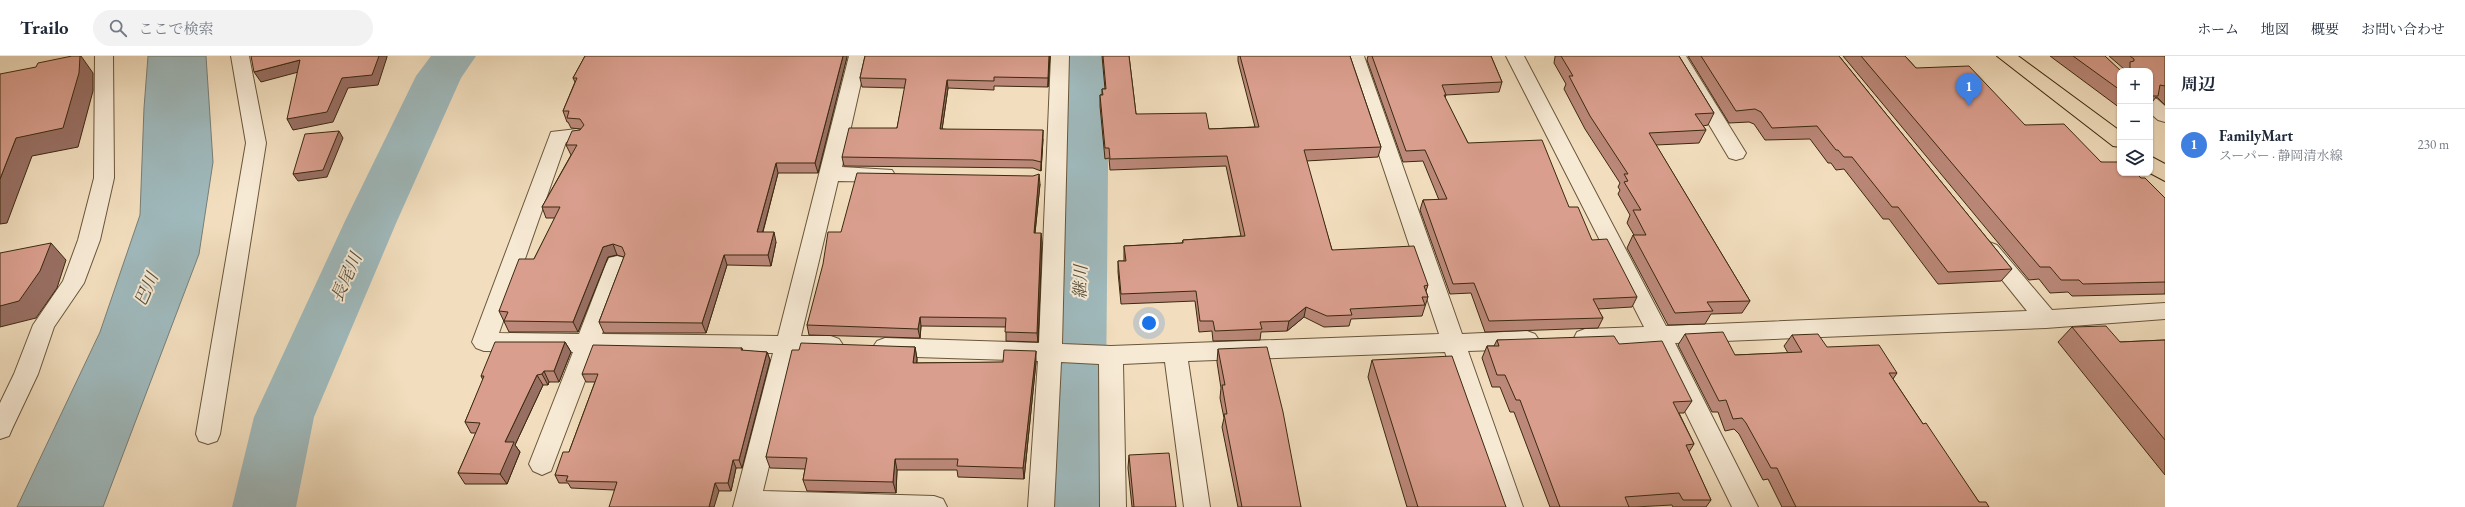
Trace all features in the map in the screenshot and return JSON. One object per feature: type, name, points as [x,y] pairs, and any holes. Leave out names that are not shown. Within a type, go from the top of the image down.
[{"type":"main road","points":[[2006,56],[2119,140]]},
{"type":"main road","points":[[2153,165],[2165,174]]},
{"type":"street","points":[[0,429],[26,374],[44,325],[73,283],[89,240],[104,178],[104,56]]},
{"type":"street","points":[[208,434],[256,143],[240,56]]},
{"type":"street","points":[[858,56],[830,174],[746,504],[934,507]]},
{"type":"street","points":[[1040,507],[1050,353],[1060,56]]},
{"type":"street","points":[[1355,56],[1452,342],[1510,507]]},
{"type":"street","points":[[1515,56],[1660,336],[1745,507]]},
{"type":"street","points":[[1677,56],[1736,153]]},
{"type":"street","points":[[2151,104],[2165,116]]},
{"type":"street","points":[[577,135],[558,136],[484,342],[588,344],[787,344],[1111,355],[1544,340]]},
{"type":"street","points":[[830,174],[901,175]]},
{"type":"street","points":[[1976,233],[2046,319]]},
{"type":"street","points":[[542,464],[617,264]]},
{"type":"street","points":[[1568,339],[2046,319],[2165,310]]},
{"type":"street","points":[[1175,353],[1197,507]]},
{"type":"street","points":[[1111,355],[1113,507]]},
{"type":"water","name":"巴川","points":[[148,56],[206,56],[213,162],[199,254],[103,507],[17,507],[100,332],[140,215],[144,108]]},
{"type":"building","points":[[72,56],[80,56],[79,73],[63,128],[16,138],[0,179],[0,74],[36,67],[38,63]]},
{"type":"building","points":[[251,56],[379,56],[372,75],[342,78],[327,112],[287,119],[300,60],[254,72]]},
{"type":"building","points":[[585,56],[843,56],[815,163],[776,163],[757,232],[774,232],[768,255],[724,255],[702,323],[599,322],[625,254],[622,247],[613,244],[603,247],[573,322],[504,321],[508,312],[499,311],[519,259],[534,259],[560,207],[542,207],[577,145],[566,145],[572,131],[580,130],[584,125],[580,119],[567,118],[569,111],[563,111],[577,78],[573,78]]},
{"type":"building","points":[[865,56],[1049,56],[1048,78],[994,77],[994,81],[947,80],[940,129],[1043,130],[1041,162],[1033,160],[842,157],[849,128],[897,128],[906,79],[860,78]]},
{"type":"building","points":[[1103,56],[1129,56],[1136,114],[1206,113],[1209,129],[1259,127],[1240,56],[1350,56],[1381,147],[1304,150],[1332,250],[1414,246],[1428,285],[1424,286],[1428,297],[1422,297],[1425,305],[1350,309],[1352,315],[1327,316],[1306,307],[1289,321],[1260,322],[1262,329],[1215,331],[1213,321],[1200,321],[1196,291],[1121,294],[1118,261],[1126,261],[1124,246],[1183,243],[1183,240],[1245,236],[1227,156],[1110,159],[1109,148],[1105,148],[1100,95],[1103,95],[1102,89],[1106,89]]},
{"type":"building","points":[[1372,56],[1491,56],[1502,82],[1442,85],[1446,95],[1444,95],[1468,143],[1542,140],[1569,207],[1578,207],[1592,240],[1607,239],[1637,297],[1593,299],[1603,318],[1489,321],[1474,283],[1453,284],[1423,200],[1447,199],[1425,150],[1406,151]]},
{"type":"building","points":[[1561,56],[1679,56],[1714,113],[1695,114],[1706,130],[1649,133],[1750,301],[1707,302],[1713,311],[1675,313],[1633,235],[1646,235],[1633,210],[1641,210],[1624,182],[1628,181],[1624,174],[1628,174],[1590,116],[1569,76],[1573,76]]},
{"type":"building","points":[[1701,56],[1839,56],[2012,269],[1948,272],[1898,207],[1892,207],[1852,157],[1844,157],[1838,150],[1836,150],[1817,126],[1772,128],[1761,112],[1755,109],[1736,111]]},
{"type":"building","points":[[1861,56],[1905,56],[1916,68],[1969,66],[2025,125],[2064,124],[2101,162],[2117,162],[2117,176],[2139,176],[2141,178],[2145,178],[2165,198],[2165,282],[2083,284],[2079,280],[2061,280],[2050,267],[2040,267]]},
{"type":"building","points":[[2073,56],[2105,56],[2118,68],[2117,88]]},
{"type":"building","points":[[2130,56],[2165,56],[2165,86],[2160,85],[2158,96],[2153,96],[2153,68],[2130,68],[2130,62],[2134,61],[2134,59]]},
{"type":"building","points":[[339,131],[323,170],[293,174],[305,134]]},
{"type":"building","points":[[857,173],[1033,176],[1039,174],[1034,233],[1041,233],[1037,333],[1005,332],[1006,318],[920,317],[918,329],[807,325],[823,264],[828,232],[841,232]]},
{"type":"building","points":[[51,243],[40,271],[19,301],[0,306],[0,253]]},
{"type":"building","points":[[2106,326],[2120,342],[2165,340],[2165,440],[2072,327]]},
{"type":"building","points":[[1723,332],[1735,355],[1802,352],[1792,335],[1818,334],[1827,347],[1879,345],[1897,373],[1889,373],[1923,424],[1926,423],[1979,502],[1986,502],[1989,507],[1796,507],[1777,468],[1771,468],[1746,423],[1742,418],[1733,419],[1726,400],[1719,401],[1685,334]]},
{"type":"building","points":[[1614,336],[1619,344],[1662,341],[1692,401],[1673,402],[1694,444],[1686,445],[1711,500],[1683,500],[1679,493],[1625,497],[1629,507],[1560,507],[1520,400],[1516,400],[1505,375],[1497,375],[1487,346],[1499,346],[1497,340]]},
{"type":"building","points":[[495,342],[565,342],[554,371],[544,371],[542,374],[537,375],[505,442],[514,442],[500,474],[458,473],[480,423],[465,422],[484,376],[481,376]]},
{"type":"building","points":[[801,343],[915,347],[913,363],[1003,362],[1004,350],[1036,351],[1023,468],[957,466],[958,459],[895,459],[893,482],[803,480],[807,458],[766,457],[792,350],[799,350]]},
{"type":"building","points":[[593,345],[742,348],[741,350],[767,352],[739,460],[733,460],[728,483],[715,483],[709,507],[609,507],[617,482],[566,481],[568,476],[555,475],[563,452],[569,452],[598,374],[582,374]]},
{"type":"building","points":[[1267,347],[1283,412],[1301,507],[1242,507],[1224,414],[1227,414],[1222,385],[1225,385],[1218,349]]},
{"type":"building","points":[[1452,356],[1506,507],[1418,507],[1372,360]]},
{"type":"building","points":[[1169,453],[1176,507],[1134,507],[1129,455]]},
{"type":"waterway","name":"長尾川","points":[[264,507],[284,417],[371,221],[439,76],[454,56]]},
{"type":"waterway","name":"継川","points":[[1073,507],[1087,56]]},
{"type":"place","name":"FamilyMart","points":[[1969,106]]}]
